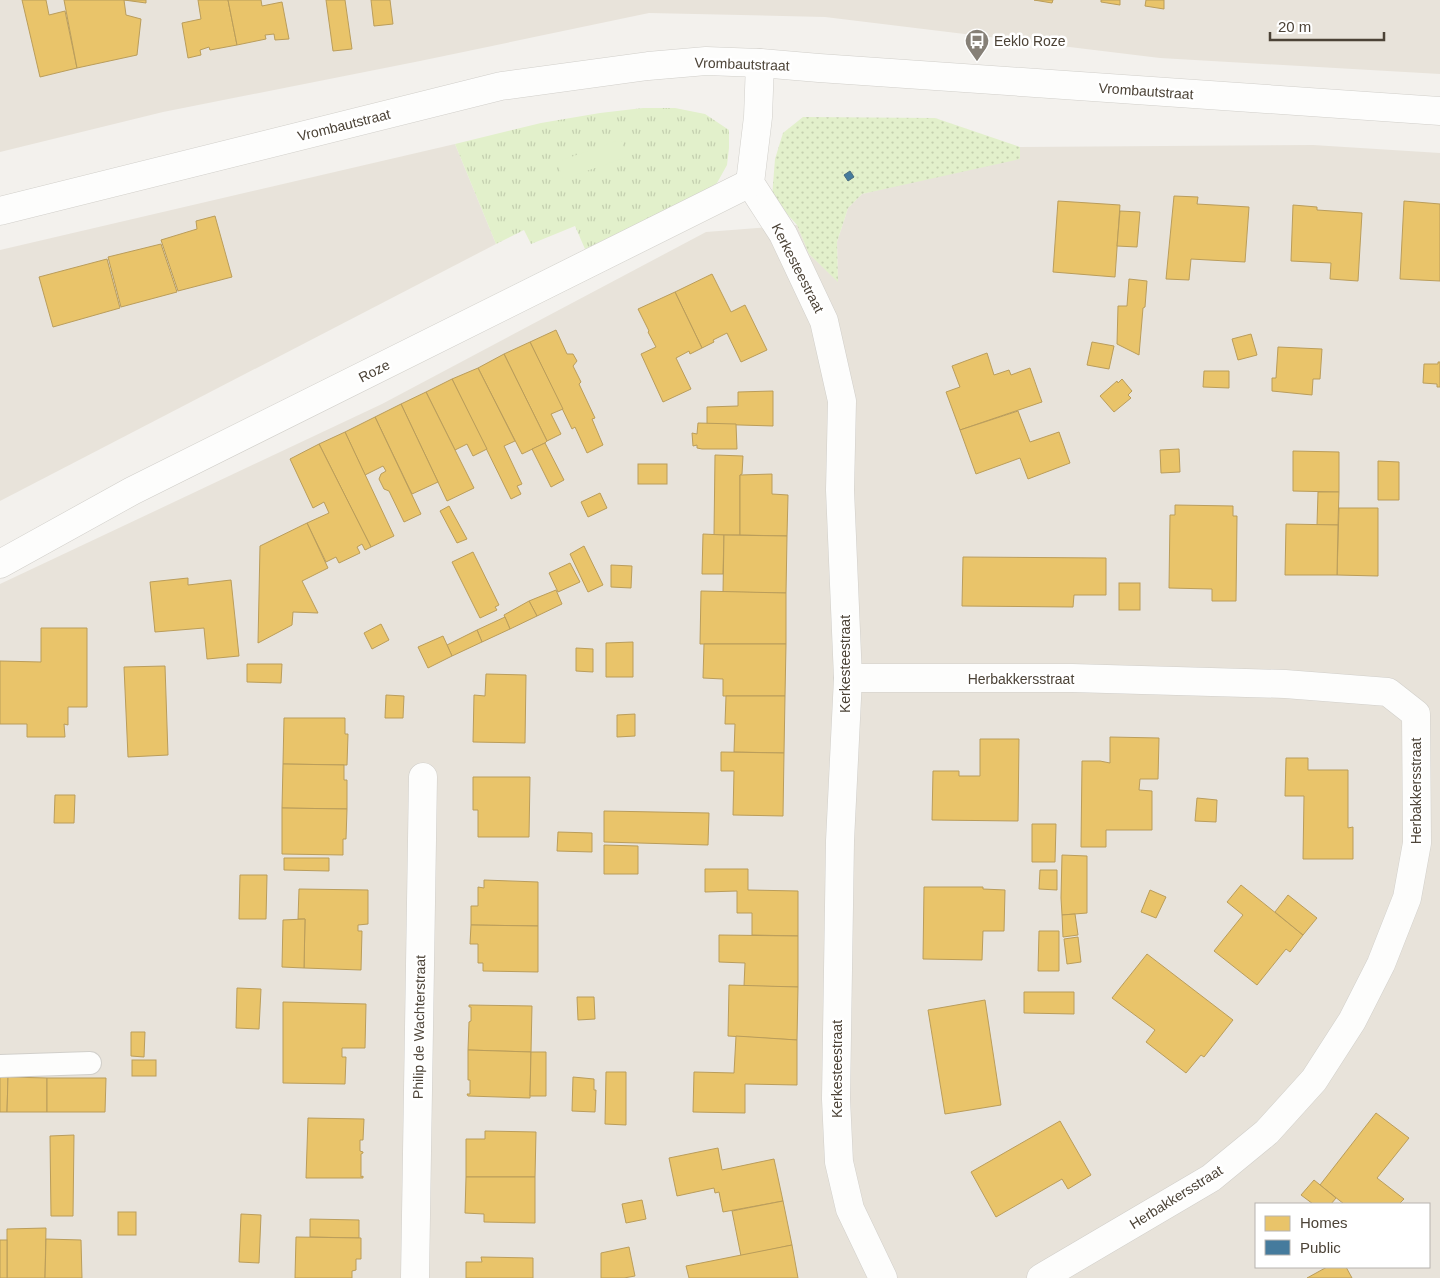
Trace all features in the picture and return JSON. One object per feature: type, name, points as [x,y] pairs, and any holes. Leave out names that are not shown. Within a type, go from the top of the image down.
[{"type":"street","name":"Vrombautstraat","points":[[0,211],[501,86],[648,66],[706,61],[760,63],[1440,111]]},
{"type":"street","points":[[750,183],[758,116],[760,63]]},
{"type":"street","name":"Roze","points":[[0,564],[132,491],[750,183]]},
{"type":"street","name":"Kerkesteestraat","points":[[750,183],[783,234],[824,321],[842,401],[840,490],[848,678],[840,841],[836,1099],[839,1162],[850,1210],[883,1278]]},
{"type":"street","name":"Herbakkersstraat","points":[[848,678],[1072,678],[1285,684],[1388,692],[1416,714],[1417,843],[1407,898],[1381,964],[1352,1021],[1314,1080],[1267,1132],[1211,1178],[1041,1278]]},
{"type":"street","name":"Philip de Wachterstraat","points":[[415,1278],[422,777]]},
{"type":"lane","points":[[0,1066],[90,1063]]},
{"type":"shaded area","points":[[0,0],[1440,0],[1440,74],[1160,58],[825,17],[649,13],[163,112],[0,152]]},
{"type":"shaded area","points":[[455,144],[496,244],[0,501],[0,250]]},
{"type":"shaded area","points":[[1313,145],[1440,153],[1440,1278],[0,1278],[0,584],[382,404],[706,232],[797,225],[809,254],[838,281],[837,242],[848,208],[862,194],[1019,156],[1020,147]]},
{"type":"green space","points":[[643,108],[675,108],[705,114],[729,130],[727,165],[717,183],[699,195],[585,249],[575,226],[531,244],[524,230],[496,244],[455,144],[541,123]]},
{"type":"green space","points":[[803,117],[935,118],[1020,147],[1020,159],[862,194],[848,208],[837,242],[838,282],[809,254],[797,225],[772,197],[775,159],[783,133]]},
{"type":"green space","points":[[621,139],[627,157],[563,179],[557,162]]},
{"type":"building: Homes","points":[[22,0],[46,0],[49,15],[65,11],[77,68],[40,77]]},
{"type":"building: Homes","points":[[64,0],[124,0],[126,15],[141,19],[137,55],[77,68]]},
{"type":"building: Homes","points":[[124,0],[146,0],[146,3]]},
{"type":"building: Homes","points":[[198,0],[228,0],[237,45],[210,50],[209,47],[200,50],[201,55],[188,58],[182,23],[201,19]]},
{"type":"building: Homes","points":[[228,0],[261,0],[262,6],[282,2],[289,39],[275,40],[274,34],[265,35],[266,39],[237,45]]},
{"type":"building: Homes","points":[[326,0],[345,0],[352,49],[333,51]]},
{"type":"building: Homes","points":[[371,0],[390,0],[393,24],[374,26]]},
{"type":"building: Homes","points":[[1034,0],[1053,0],[1052,3]]},
{"type":"building: Homes","points":[[1101,0],[1120,0],[1120,5],[1101,2]]},
{"type":"building: Homes","points":[[1146,0],[1164,0],[1164,9],[1145,6]]},
{"type":"building: Homes","points":[[1174,196],[1198,197],[1197,204],[1249,207],[1245,262],[1191,259],[1189,280],[1166,279]]},
{"type":"building: Homes","points":[[1058,201],[1120,205],[1115,277],[1053,272]]},
{"type":"building: Homes","points":[[1404,201],[1440,204],[1440,281],[1400,279]]},
{"type":"building: Homes","points":[[1293,205],[1317,207],[1317,210],[1362,213],[1358,281],[1330,279],[1331,263],[1291,261]]},
{"type":"building: Homes","points":[[1120,211],[1140,212],[1137,247],[1117,246]]},
{"type":"building: Homes","points":[[215,216],[232,277],[178,291],[161,240],[197,229],[196,221]]},
{"type":"building: Homes","points":[[161,244],[177,292],[121,307],[108,257]]},
{"type":"building: Homes","points":[[107,259],[120,308],[53,327],[39,277]]},
{"type":"building: Homes","points":[[712,274],[731,312],[745,305],[767,350],[741,362],[727,333],[702,348],[675,292]]},
{"type":"building: Homes","points":[[1129,279],[1147,281],[1139,355],[1117,344],[1118,306],[1127,306]]},
{"type":"building: Homes","points":[[675,292],[702,348],[690,354],[689,351],[676,358],[691,389],[663,402],[641,354],[656,347],[638,309]]},
{"type":"building: Homes","points":[[556,330],[567,354],[573,354],[577,361],[573,366],[595,418],[592,419],[603,445],[587,453],[575,427],[572,429],[530,342]]},
{"type":"building: Homes","points":[[1251,334],[1257,355],[1238,360],[1232,339]]},
{"type":"building: Homes","points":[[530,342],[563,409],[551,414],[561,434],[547,441],[504,354]]},
{"type":"building: Homes","points":[[1092,342],[1114,346],[1109,369],[1087,365]]},
{"type":"building: Homes","points":[[1278,347],[1322,349],[1320,379],[1313,379],[1312,395],[1272,391],[1272,378],[1276,378]]},
{"type":"building: Homes","points":[[987,353],[994,375],[1009,370],[1011,375],[1030,368],[1042,402],[960,430],[946,392],[960,387],[952,366]]},
{"type":"building: Homes","points":[[504,354],[547,441],[522,454],[478,368]]},
{"type":"building: Homes","points":[[1440,362],[1440,387],[1437,387],[1437,384],[1423,383],[1424,364],[1438,364]]},
{"type":"building: Homes","points":[[478,368],[515,441],[504,446],[522,484],[517,486],[521,494],[511,499],[452,379]]},
{"type":"building: Homes","points":[[1204,371],[1229,371],[1229,388],[1203,387]]},
{"type":"building: Homes","points":[[452,379],[487,449],[473,456],[467,444],[455,450],[426,392]]},
{"type":"building: Homes","points":[[1122,379],[1132,391],[1128,395],[1131,398],[1114,412],[1100,396]]},
{"type":"building: Homes","points":[[773,391],[773,426],[707,424],[707,407],[738,406],[738,392]]},
{"type":"building: Homes","points":[[426,392],[474,488],[447,501],[401,404]]},
{"type":"building: Homes","points":[[401,404],[438,482],[412,494],[375,417]]},
{"type":"building: Homes","points":[[1018,411],[1030,442],[1059,432],[1070,463],[1028,479],[1020,458],[976,474],[960,430]]},
{"type":"building: Homes","points":[[375,417],[421,514],[404,522],[389,491],[384,489],[379,479],[381,474],[386,471],[383,466],[365,475],[345,432]]},
{"type":"building: Homes","points":[[698,423],[736,424],[737,449],[702,449],[697,448],[697,445],[693,446],[692,433],[697,434]]},
{"type":"building: Homes","points":[[345,432],[394,536],[371,547],[319,444]]},
{"type":"building: Homes","points":[[545,443],[564,480],[551,487],[532,449]]},
{"type":"building: Homes","points":[[319,444],[371,547],[365,550],[362,544],[357,547],[360,553],[339,563],[336,557],[326,562],[307,523],[329,513],[324,502],[313,508],[290,459]]},
{"type":"building: Homes","points":[[1179,449],[1180,472],[1161,473],[1160,450]]},
{"type":"building: Homes","points":[[1293,451],[1339,452],[1339,492],[1293,491]]},
{"type":"building: Homes","points":[[715,455],[743,456],[742,474],[740,475],[740,535],[714,535]]},
{"type":"building: Homes","points":[[1378,461],[1399,462],[1399,500],[1378,500]]},
{"type":"building: Homes","points":[[638,464],[667,464],[667,484],[638,484]]},
{"type":"building: Homes","points":[[772,474],[772,494],[788,495],[787,536],[740,535],[740,475]]},
{"type":"building: Homes","points":[[1318,492],[1339,492],[1338,525],[1317,525]]},
{"type":"building: Homes","points":[[600,493],[607,508],[588,517],[581,502]]},
{"type":"building: Homes","points":[[1175,505],[1233,506],[1233,516],[1237,516],[1236,601],[1212,601],[1212,589],[1169,588],[1170,515],[1175,515]]},
{"type":"building: Homes","points":[[449,506],[467,539],[457,543],[440,511]]},
{"type":"building: Homes","points":[[1339,508],[1378,508],[1378,576],[1337,575]]},
{"type":"building: Homes","points":[[307,523],[328,568],[302,581],[318,613],[293,612],[292,625],[258,643],[260,546]]},
{"type":"building: Homes","points":[[1286,524],[1338,525],[1337,575],[1285,575]]},
{"type":"building: Homes","points":[[703,534],[724,535],[723,574],[702,574]]},
{"type":"building: Homes","points":[[724,535],[787,536],[786,593],[723,592]]},
{"type":"building: Homes","points":[[584,546],[603,585],[588,592],[570,554]]},
{"type":"building: Homes","points":[[473,552],[499,605],[495,607],[497,610],[480,618],[452,562]]},
{"type":"building: Homes","points":[[963,557],[1106,558],[1106,595],[1074,595],[1073,607],[962,606]]},
{"type":"building: Homes","points":[[570,563],[580,582],[558,592],[549,573]]},
{"type":"building: Homes","points":[[611,565],[632,566],[631,588],[611,587]]},
{"type":"building: Homes","points":[[188,578],[188,585],[231,580],[239,656],[207,659],[204,628],[155,632],[150,582]]},
{"type":"building: Homes","points":[[1119,583],[1140,583],[1140,610],[1119,610]]},
{"type":"building: Homes","points":[[556,590],[562,604],[537,616],[529,601]]},
{"type":"building: Homes","points":[[701,591],[786,593],[786,644],[700,644]]},
{"type":"building: Homes","points":[[529,601],[537,616],[510,629],[504,615]]},
{"type":"building: Homes","points":[[505,617],[510,629],[482,642],[477,630]]},
{"type":"building: Homes","points":[[381,624],[389,640],[372,649],[364,633]]},
{"type":"building: Homes","points":[[41,628],[87,628],[87,707],[68,707],[68,725],[64,724],[65,737],[27,737],[27,724],[0,724],[0,661],[41,662]]},
{"type":"building: Homes","points":[[477,630],[482,642],[452,656],[447,645]]},
{"type":"building: Homes","points":[[443,636],[452,656],[428,668],[418,647]]},
{"type":"building: Homes","points":[[633,642],[633,677],[606,677],[606,643]]},
{"type":"building: Homes","points":[[704,644],[786,644],[785,696],[723,696],[723,679],[703,678]]},
{"type":"building: Homes","points":[[576,648],[593,649],[593,672],[576,671]]},
{"type":"building: Homes","points":[[247,664],[282,664],[281,683],[247,682]]},
{"type":"building: Homes","points":[[165,666],[168,755],[128,757],[124,667]]},
{"type":"building: Homes","points":[[486,674],[526,675],[525,743],[473,742],[474,695],[485,696]]},
{"type":"building: Homes","points":[[386,695],[404,696],[403,718],[385,718]]},
{"type":"building: Homes","points":[[726,696],[785,696],[784,753],[734,752],[735,724],[725,724]]},
{"type":"building: Homes","points":[[635,714],[635,736],[617,737],[617,715]]},
{"type":"building: Homes","points":[[284,718],[345,718],[345,734],[348,734],[347,765],[283,764]]},
{"type":"building: Homes","points":[[1110,737],[1159,738],[1158,779],[1140,779],[1139,790],[1152,791],[1152,830],[1106,830],[1106,847],[1081,847],[1082,761],[1110,763]]},
{"type":"building: Homes","points":[[980,739],[1019,739],[1018,821],[932,820],[933,771],[959,771],[959,776],[980,776]]},
{"type":"building: Homes","points":[[721,752],[784,753],[783,816],[733,815],[734,771],[721,771]]},
{"type":"building: Homes","points":[[1286,758],[1308,758],[1308,770],[1348,770],[1348,828],[1353,827],[1353,859],[1303,859],[1304,796],[1285,796]]},
{"type":"building: Homes","points":[[283,764],[344,765],[344,780],[347,780],[347,809],[282,808]]},
{"type":"building: Homes","points":[[473,777],[530,777],[529,837],[478,837],[478,810],[473,810]]},
{"type":"building: Homes","points":[[55,795],[75,795],[74,823],[54,823]]},
{"type":"building: Homes","points":[[1197,798],[1217,800],[1216,822],[1195,821]]},
{"type":"building: Homes","points":[[282,808],[347,809],[346,839],[343,839],[343,855],[282,854]]},
{"type":"building: Homes","points":[[604,811],[709,813],[708,845],[604,842]]},
{"type":"building: Homes","points":[[1032,824],[1056,824],[1055,862],[1032,862]]},
{"type":"building: Homes","points":[[558,832],[592,833],[592,852],[557,851]]},
{"type":"building: Homes","points":[[604,845],[638,846],[638,874],[604,874]]},
{"type":"building: Homes","points":[[1062,855],[1087,856],[1087,913],[1062,915]]},
{"type":"building: Homes","points":[[284,858],[329,858],[329,871],[284,870]]},
{"type":"building: Homes","points":[[705,869],[748,869],[748,890],[798,891],[798,936],[752,935],[752,913],[737,913],[737,891],[705,892]]},
{"type":"building: Homes","points":[[1040,870],[1057,870],[1057,890],[1039,889]]},
{"type":"building: Homes","points":[[240,875],[267,875],[266,919],[239,919]]},
{"type":"building: Homes","points":[[484,880],[538,882],[538,926],[471,925],[471,906],[478,906],[478,887],[484,888]]},
{"type":"building: Homes","points":[[1241,885],[1303,935],[1290,952],[1286,949],[1257,985],[1214,951],[1243,915],[1227,902]]},
{"type":"building: Homes","points":[[924,887],[983,887],[983,889],[1005,890],[1004,931],[983,931],[982,960],[923,959]]},
{"type":"building: Homes","points":[[299,889],[368,890],[368,924],[358,925],[358,931],[362,931],[361,970],[304,968],[305,919],[298,919]]},
{"type":"building: Homes","points":[[1150,890],[1166,897],[1156,918],[1141,912]]},
{"type":"building: Homes","points":[[1288,895],[1317,918],[1303,935],[1275,912]]},
{"type":"building: Homes","points":[[1075,914],[1078,935],[1063,937],[1062,915]]},
{"type":"building: Homes","points":[[305,919],[304,968],[282,967],[283,920]]},
{"type":"building: Homes","points":[[471,925],[538,926],[538,972],[483,971],[483,963],[478,963],[478,944],[470,944]]},
{"type":"building: Homes","points":[[1039,931],[1059,931],[1059,971],[1038,971]]},
{"type":"building: Homes","points":[[719,935],[798,936],[798,987],[744,986],[745,963],[719,962]]},
{"type":"building: Homes","points":[[1078,937],[1081,962],[1067,964],[1064,939]]},
{"type":"building: Homes","points":[[1147,954],[1233,1020],[1204,1057],[1201,1055],[1186,1073],[1146,1042],[1155,1030],[1112,998]]},
{"type":"building: Homes","points":[[729,985],[798,987],[797,1040],[728,1036]]},
{"type":"building: Homes","points":[[237,988],[261,989],[259,1029],[236,1028]]},
{"type":"building: Homes","points":[[1024,992],[1074,992],[1074,1014],[1024,1013]]},
{"type":"building: Homes","points":[[577,997],[594,997],[595,1019],[578,1020]]},
{"type":"building: Homes","points":[[985,1000],[1001,1105],[945,1114],[928,1010]]},
{"type":"building: Homes","points":[[283,1002],[366,1004],[365,1048],[342,1048],[342,1057],[346,1057],[345,1084],[283,1083]]},
{"type":"building: Homes","points":[[469,1005],[532,1006],[531,1052],[468,1050],[469,1022],[471,1021],[471,1007]]},
{"type":"building: Homes","points":[[131,1032],[145,1032],[144,1057],[131,1056]]},
{"type":"building: Homes","points":[[736,1036],[797,1040],[797,1085],[745,1084],[745,1113],[693,1112],[694,1072],[734,1073]]},
{"type":"building: Homes","points":[[468,1050],[531,1052],[530,1098],[468,1096],[467,1094],[470,1094],[470,1080],[468,1080]]},
{"type":"building: Homes","points":[[531,1052],[546,1052],[546,1096],[530,1096]]},
{"type":"building: Homes","points":[[132,1060],[156,1060],[156,1076],[132,1076]]},
{"type":"building: Homes","points":[[606,1072],[626,1072],[626,1125],[605,1124]]},
{"type":"building: Homes","points":[[0,1077],[8,1077],[7,1112],[0,1112]]},
{"type":"building: Homes","points":[[8,1077],[47,1078],[47,1112],[7,1112]]},
{"type":"building: Homes","points":[[573,1077],[594,1079],[594,1090],[596,1090],[595,1112],[572,1111]]},
{"type":"building: Homes","points":[[47,1078],[106,1078],[105,1112],[47,1112]]},
{"type":"building: Homes","points":[[1376,1113],[1409,1138],[1377,1178],[1404,1199],[1400,1203],[1343,1203],[1320,1185]]},
{"type":"building: Homes","points":[[308,1118],[364,1119],[363,1140],[360,1140],[360,1151],[363,1152],[361,1154],[361,1177],[363,1176],[363,1178],[306,1178]]},
{"type":"building: Homes","points":[[1060,1121],[1091,1175],[1068,1189],[1062,1179],[996,1217],[971,1172]]},
{"type":"building: Homes","points":[[485,1131],[536,1132],[535,1177],[466,1177],[466,1139],[485,1139]]},
{"type":"building: Homes","points":[[74,1135],[73,1216],[51,1216],[50,1136]]},
{"type":"building: Homes","points":[[718,1148],[722,1170],[774,1159],[783,1201],[723,1212],[719,1192],[715,1193],[714,1188],[677,1196],[669,1158]]},
{"type":"building: Homes","points":[[466,1177],[535,1177],[535,1223],[484,1222],[484,1214],[465,1213]]},
{"type":"building: Homes","points":[[1314,1180],[1336,1198],[1332,1203],[1312,1203],[1301,1195]]},
{"type":"building: Homes","points":[[642,1200],[646,1219],[626,1223],[622,1204]]},
{"type":"building: Homes","points":[[783,1201],[792,1245],[741,1256],[732,1211]]},
{"type":"building: Homes","points":[[118,1212],[136,1212],[136,1235],[118,1235]]},
{"type":"building: Homes","points":[[241,1214],[261,1215],[259,1263],[239,1262]]},
{"type":"building: Homes","points":[[310,1219],[359,1220],[359,1238],[310,1237]]},
{"type":"building: Homes","points":[[46,1228],[45,1278],[7,1278],[7,1229]]},
{"type":"building: Homes","points":[[296,1237],[361,1238],[361,1259],[356,1259],[356,1270],[352,1271],[352,1278],[295,1278]]},
{"type":"building: Homes","points":[[46,1239],[81,1240],[82,1278],[45,1278]]},
{"type":"building: Homes","points":[[0,1240],[7,1240],[7,1278],[0,1278]]},
{"type":"building: Homes","points":[[792,1245],[798,1278],[689,1278],[686,1266]]},
{"type":"building: Homes","points":[[629,1247],[635,1276],[601,1278],[601,1253]]},
{"type":"building: Homes","points":[[481,1257],[533,1258],[533,1278],[466,1278],[466,1262],[482,1262]]},
{"type":"building: Homes","points":[[1325,1268],[1347,1268],[1352,1278],[1307,1278]]},
{"type":"building: Public","points":[[850,171],[854,177],[848,181],[844,175]]},
{"type":"place","name":"Eeklo Roze","points":[[977,62]]}]
